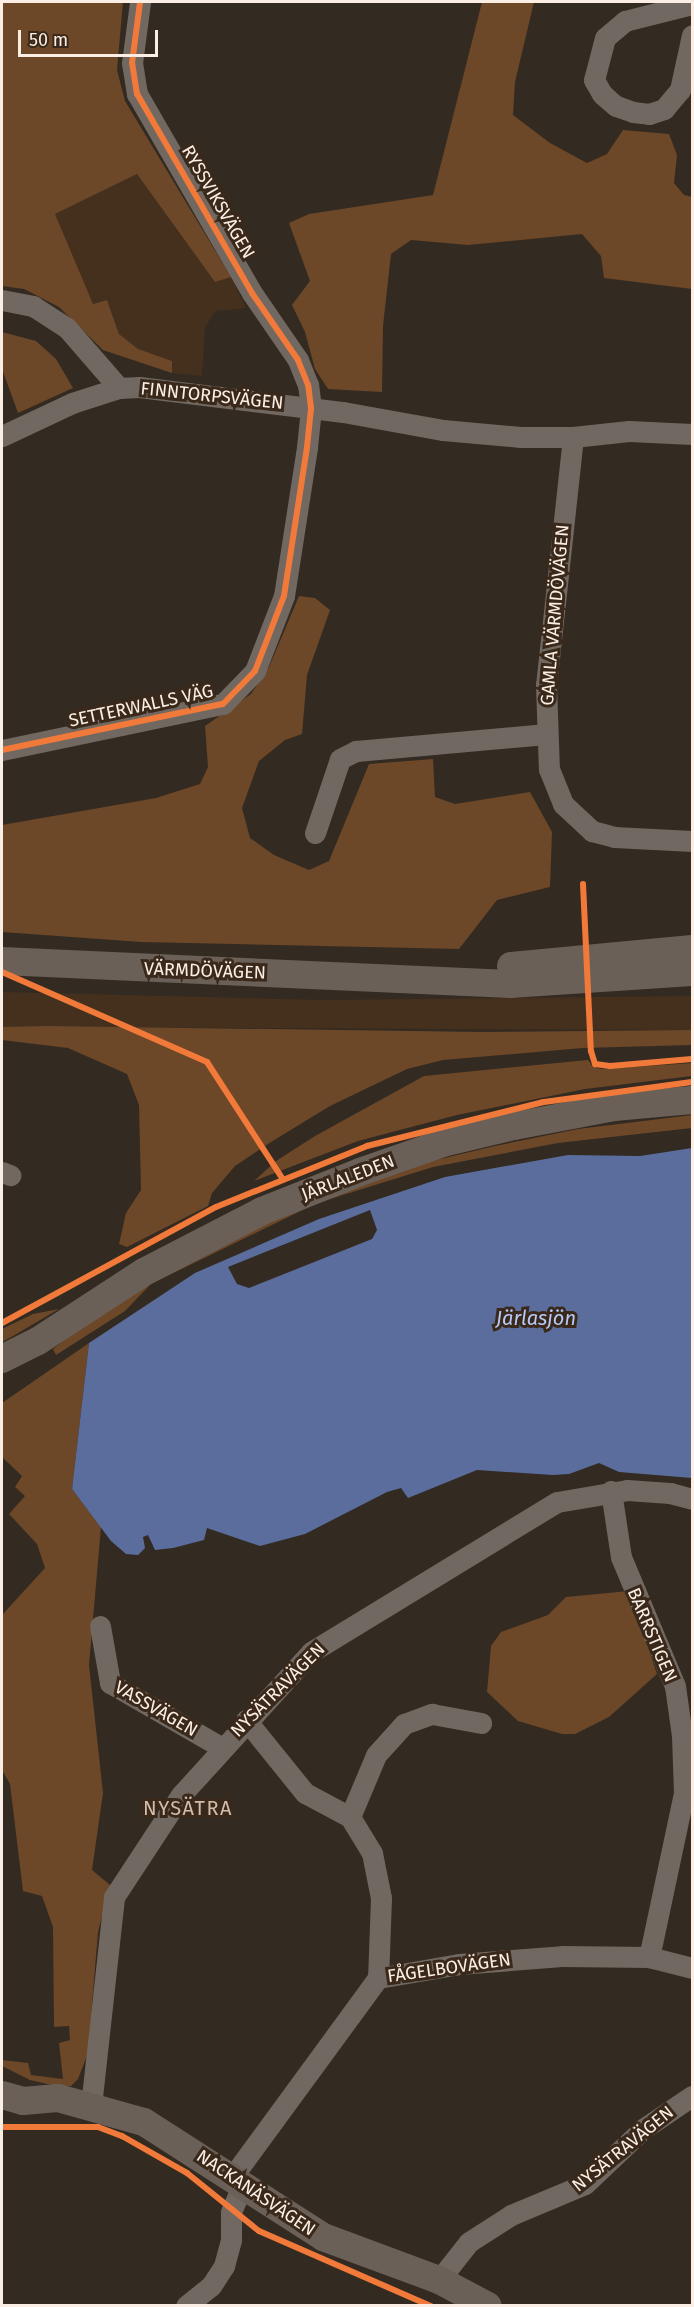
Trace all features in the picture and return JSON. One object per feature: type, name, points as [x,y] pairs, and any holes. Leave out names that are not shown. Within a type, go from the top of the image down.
[{"type":"main road","name":"VÄRMDÖVÄGEN","points":[[408,980],[576,957],[693,949]]},
{"type":"main road","name":"VÄRMDÖVÄGEN","points":[[2,961],[510,984],[693,972]]},
{"type":"main road","name":"JÄRLALEDEN","points":[[2,1359],[36,1342],[144,1272],[262,1212],[360,1172],[443,1143],[514,1126],[614,1107],[693,1100]]},
{"type":"main road","name":"JÄRLALEDEN","points":[[2,1379],[36,1342]]},
{"type":"main road","name":"NACKANÄSVÄGEN","points":[[2,2095],[23,2101],[58,2098],[91,2106],[166,2133],[238,2180],[290,2219],[323,2237],[488,2306]]},
{"type":"main road","name":"NACKANÄSVÄGEN","points":[[2,2112],[30,2116],[91,2106]]},
{"type":"street","name":"RYSSVIKSVÄGEN","points":[[140,2],[132,63],[138,94],[252,293],[298,360],[308,385],[311,408]]},
{"type":"street","points":[[693,4],[625,21],[605,38],[594,80],[602,94],[616,106],[633,112],[649,114],[664,109],[680,90],[693,35]]},
{"type":"street","points":[[2,300],[33,306],[66,327],[119,388]]},
{"type":"street","name":"FINNTORPSVÄGEN","points":[[2,436],[72,403],[119,388],[139,387],[311,408],[443,430],[573,437]]},
{"type":"street","name":"SETTERWALLS VÄG","points":[[2,750],[203,710],[223,704],[245,685],[265,652],[284,596],[311,408]]},
{"type":"street","points":[[573,437],[629,431],[693,434]]},
{"type":"street","name":"GAMLA VÄRMDÖVÄGEN","points":[[573,437],[546,685],[549,769],[558,795],[592,831],[614,837],[693,841]]},
{"type":"street","points":[[315,833],[340,759],[356,751],[546,734]]},
{"type":"street","name":"NYSÄTRAVÄGEN","points":[[91,2106],[114,1897],[181,1795],[246,1720],[326,1640],[557,1502],[611,1491],[670,1493],[693,1499]]},
{"type":"street","name":"BARRSTIGEN","points":[[611,1491],[621,1557],[675,1686],[682,1736],[684,1793],[649,1957]]},
{"type":"street","name":"VASSVÄGEN","points":[[100,1626],[110,1683],[221,1747]]},
{"type":"street","points":[[350,1817],[376,1755],[404,1724],[432,1714],[481,1723]]},
{"type":"street","points":[[246,1720],[305,1793],[350,1817],[372,1853],[379,1882],[378,1978]]},
{"type":"street","name":"FÅGELBOVÄGEN","points":[[186,2306],[211,2286],[224,2266],[231,2240],[231,2212],[238,2180],[378,1978],[524,1958],[649,1957],[693,1968]]},
{"type":"street","name":"NYSÄTRAVÄGEN","points":[[450,2292],[455,2256],[476,2237],[511,2215],[585,2184],[643,2129],[693,2096]]},
{"type":"shaded area","points":[[2,2],[123,2],[117,70],[125,101],[231,277],[215,282],[137,174],[55,214],[93,304],[107,300],[119,334],[138,349],[172,361],[172,373],[103,350],[59,307],[24,289],[2,286]]},
{"type":"shaded area","points":[[482,2],[534,2],[515,82],[513,115],[550,143],[587,163],[607,154],[623,130],[669,134],[677,155],[674,183],[684,195],[692,197],[692,289],[604,278],[601,256],[582,234],[468,245],[411,240],[391,254],[383,326],[382,392],[328,389],[315,369],[305,332],[292,305],[310,281],[289,223],[309,214],[433,195]]},
{"type":"shaded area","points":[[137,174],[215,281],[231,277],[246,308],[216,311],[205,327],[202,376],[172,373],[172,361],[136,349],[119,334],[107,300],[93,304],[53,215]]},
{"type":"shaded area","points":[[2,332],[36,341],[56,359],[73,388],[18,413],[2,369]]},
{"type":"shaded area","points":[[299,596],[315,598],[330,610],[307,675],[302,734],[285,740],[259,761],[242,808],[250,838],[274,855],[309,870],[329,861],[369,764],[433,759],[435,797],[455,804],[530,792],[552,832],[550,887],[497,900],[459,949],[141,942],[2,932],[2,825],[156,798],[200,784],[208,767],[205,726],[251,694],[269,667]]},
{"type":"shaded area","points":[[2,992],[322,1000],[692,996],[692,1030],[2,1027]]},
{"type":"shaded area","points":[[2,1027],[483,1032],[692,1030],[692,1045],[583,1048],[443,1060],[407,1069],[330,1106],[271,1142],[235,1166],[212,1193],[208,1206],[127,1247],[119,1244],[126,1213],[141,1190],[139,1105],[127,1074],[68,1048],[2,1040]]},
{"type":"shaded area","points":[[588,1060],[593,1067],[602,1069],[692,1063],[692,1076],[585,1089],[457,1115],[358,1141],[254,1181],[276,1161],[315,1136],[424,1076]]},
{"type":"shaded area","points":[[692,1115],[692,1128],[558,1143],[433,1167],[317,1203],[151,1284],[125,1311],[56,1355],[53,1349],[130,1290],[315,1199],[432,1161],[495,1146],[578,1129]]},
{"type":"shaded area","points":[[59,1309],[2,1342],[2,1329],[33,1314]]},
{"type":"shaded area","points":[[89,1343],[72,1489],[101,1527],[89,1665],[103,1793],[92,1870],[110,1885],[98,1932],[88,2053],[78,2079],[71,2086],[56,2086],[30,2080],[2,2066],[2,2060],[28,2063],[31,2075],[63,2079],[59,2043],[70,2040],[69,2026],[54,2027],[53,1927],[42,1896],[23,1891],[10,1784],[2,1770],[2,1615],[45,1568],[37,1544],[9,1514],[25,1496],[15,1487],[22,1476],[2,1457],[2,1403]]},
{"type":"shaded area","points":[[629,1591],[657,1674],[609,1717],[575,1734],[562,1734],[518,1721],[487,1692],[491,1646],[501,1632],[548,1615],[566,1597]]},
{"type":"water","name":"Järlasjön","points":[[692,1148],[692,1478],[619,1472],[599,1463],[569,1474],[553,1475],[477,1470],[408,1498],[401,1488],[387,1492],[305,1534],[260,1546],[207,1528],[204,1540],[173,1548],[155,1550],[148,1535],[143,1537],[145,1548],[138,1555],[126,1554],[111,1541],[72,1489],[89,1343],[195,1273],[319,1219],[445,1177],[568,1155],[640,1156]]},
{"type":"pier","points":[[370,1210],[377,1230],[372,1239],[249,1288],[237,1284],[228,1267]]},
{"type":"cycle path","points":[[2,750],[223,704],[255,671],[284,596],[307,447],[311,408],[308,385],[298,360],[252,293],[137,94],[132,63],[140,2]]},
{"type":"cycle path","points":[[583,884],[591,1051],[595,1064],[610,1066],[692,1059]]},
{"type":"cycle path","points":[[2,972],[207,1062],[282,1178]]},
{"type":"cycle path","points":[[2,1323],[216,1207],[367,1146],[544,1102],[692,1082]]},
{"type":"cycle path","points":[[2,2127],[98,2127],[122,2136],[187,2173],[259,2231],[431,2306]]},
{"type":"district","name":"NYSÄTRA","points":[[188,1808]]}]
